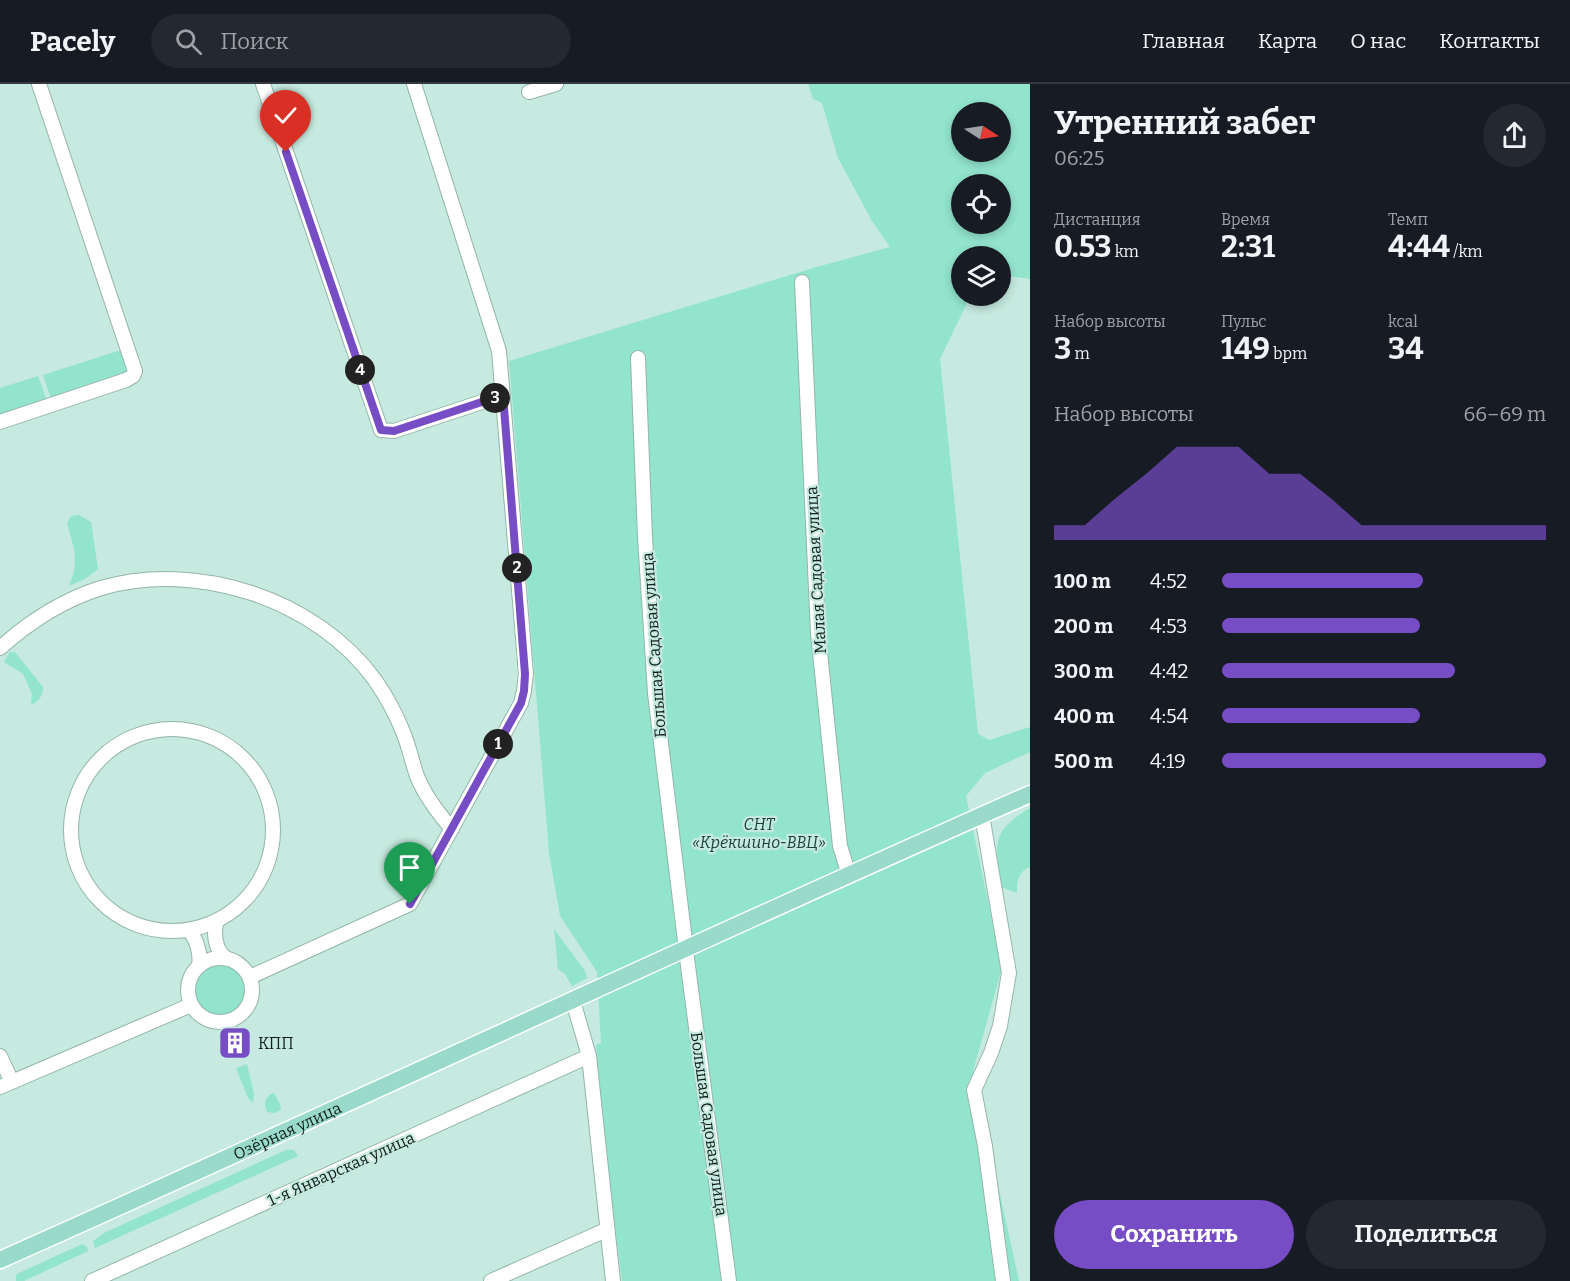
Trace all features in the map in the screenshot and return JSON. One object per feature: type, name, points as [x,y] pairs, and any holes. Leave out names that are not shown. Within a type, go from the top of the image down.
[{"type":"main road","name":"Озёрная улица","points":[[0,1260],[1030,794]]},
{"type":"street","points":[[0,422],[126,380],[134,374],[39,84]]},
{"type":"street","points":[[263,84],[381,430],[394,431],[503,395]]},
{"type":"street","points":[[250,978],[410,904],[521,703],[524,691],[525,674],[499,351],[414,84]]},
{"type":"street","points":[[529,92],[556,84]]},
{"type":"street","name":"Малая Садовая улица","points":[[802,282],[818,633],[843,857],[849,875]]},
{"type":"street","name":"Большая Садовая улица","points":[[638,358],[645,537],[655,693],[729,1281]]},
{"type":"street","points":[[0,648],[29,623],[66,602],[87,593],[123,583],[145,579],[202,581],[258,595],[290,609],[320,628],[359,660],[390,704],[422,784],[440,815],[452,829]]},
{"type":"street","points":[[167,729],[187,729],[204,734],[220,741],[248,762],[266,792],[272,809],[274,827],[273,845],[262,878],[240,906],[217,921],[188,930],[156,931],[136,925],[119,917],[103,905],[90,890],[80,873],[73,854],[71,834],[72,814],[77,795],[85,777],[97,762],[112,748],[129,738],[148,731],[167,729]]},
{"type":"street","points":[[982,815],[1009,973],[1000,1026],[991,1053],[974,1090],[985,1146],[1003,1281]]},
{"type":"street","points":[[188,930],[195,939],[200,957],[199,966],[190,980],[188,997],[191,1005],[209,1021],[217,1023],[233,1021],[246,1010],[250,1003],[253,986],[241,965],[226,958],[220,952],[214,930],[217,921]]},
{"type":"street","points":[[199,966],[211,959],[226,958]]},
{"type":"street","points":[[573,1001],[590,1056],[613,1281]]},
{"type":"street","points":[[0,1056],[6,1084],[191,1005]]},
{"type":"street","name":"1-я Январская улица","points":[[92,1281],[590,1056]]},
{"type":"street","points":[[492,1281],[606,1230]]},
{"type":"green space","name":"СНТ «Крёкшино-ВВЦ»","points":[[808,84],[1030,84],[1030,279],[1011,276],[1011,246],[951,246],[951,306],[966,306],[940,359],[978,734],[989,740],[1030,727],[1030,752],[985,773],[966,796],[1002,968],[973,1071],[1019,1281],[622,1281],[602,1125],[596,1045],[601,1043],[597,972],[560,916],[549,853],[509,361],[813,268],[890,247],[872,221],[838,158],[822,103],[813,99]]},
{"type":"green space","points":[[121,350],[129,373],[51,399],[43,375]]},
{"type":"green space","points":[[38,376],[47,401],[0,416],[0,388]]},
{"type":"green space","points":[[79,515],[91,522],[98,569],[85,579],[69,586],[75,561],[67,523],[71,516]]},
{"type":"green space","points":[[10,652],[15,652],[43,687],[40,698],[31,705],[32,694],[23,674],[4,662]]},
{"type":"green space","points":[[1030,808],[1030,867],[1019,877],[1017,893],[1001,887],[998,841],[1007,825]]},
{"type":"green space","points":[[554,929],[585,971],[587,978],[572,986],[565,974],[558,969]]},
{"type":"green space","points":[[216,965],[226,965],[236,969],[243,976],[247,991],[243,1006],[236,1013],[226,1017],[216,1017],[206,1013],[199,1006],[195,996],[195,986],[199,976],[206,969]]},
{"type":"green space","points":[[247,1064],[254,1094],[253,1103],[248,1098],[236,1068]]},
{"type":"green space","points":[[274,1093],[281,1110],[274,1113],[267,1112],[266,1100]]},
{"type":"green space","points":[[286,1150],[294,1150],[298,1156],[95,1248],[93,1241],[104,1233]]},
{"type":"green space","points":[[82,1244],[87,1247],[88,1251],[24,1281],[16,1281],[16,1275],[19,1273]]},
{"type":"place","name":"КПП","points":[[235,1043]]},
{"type":"route","points":[[286,152],[381,430],[394,431],[503,395],[525,674],[524,691],[521,703],[410,904]]}]
